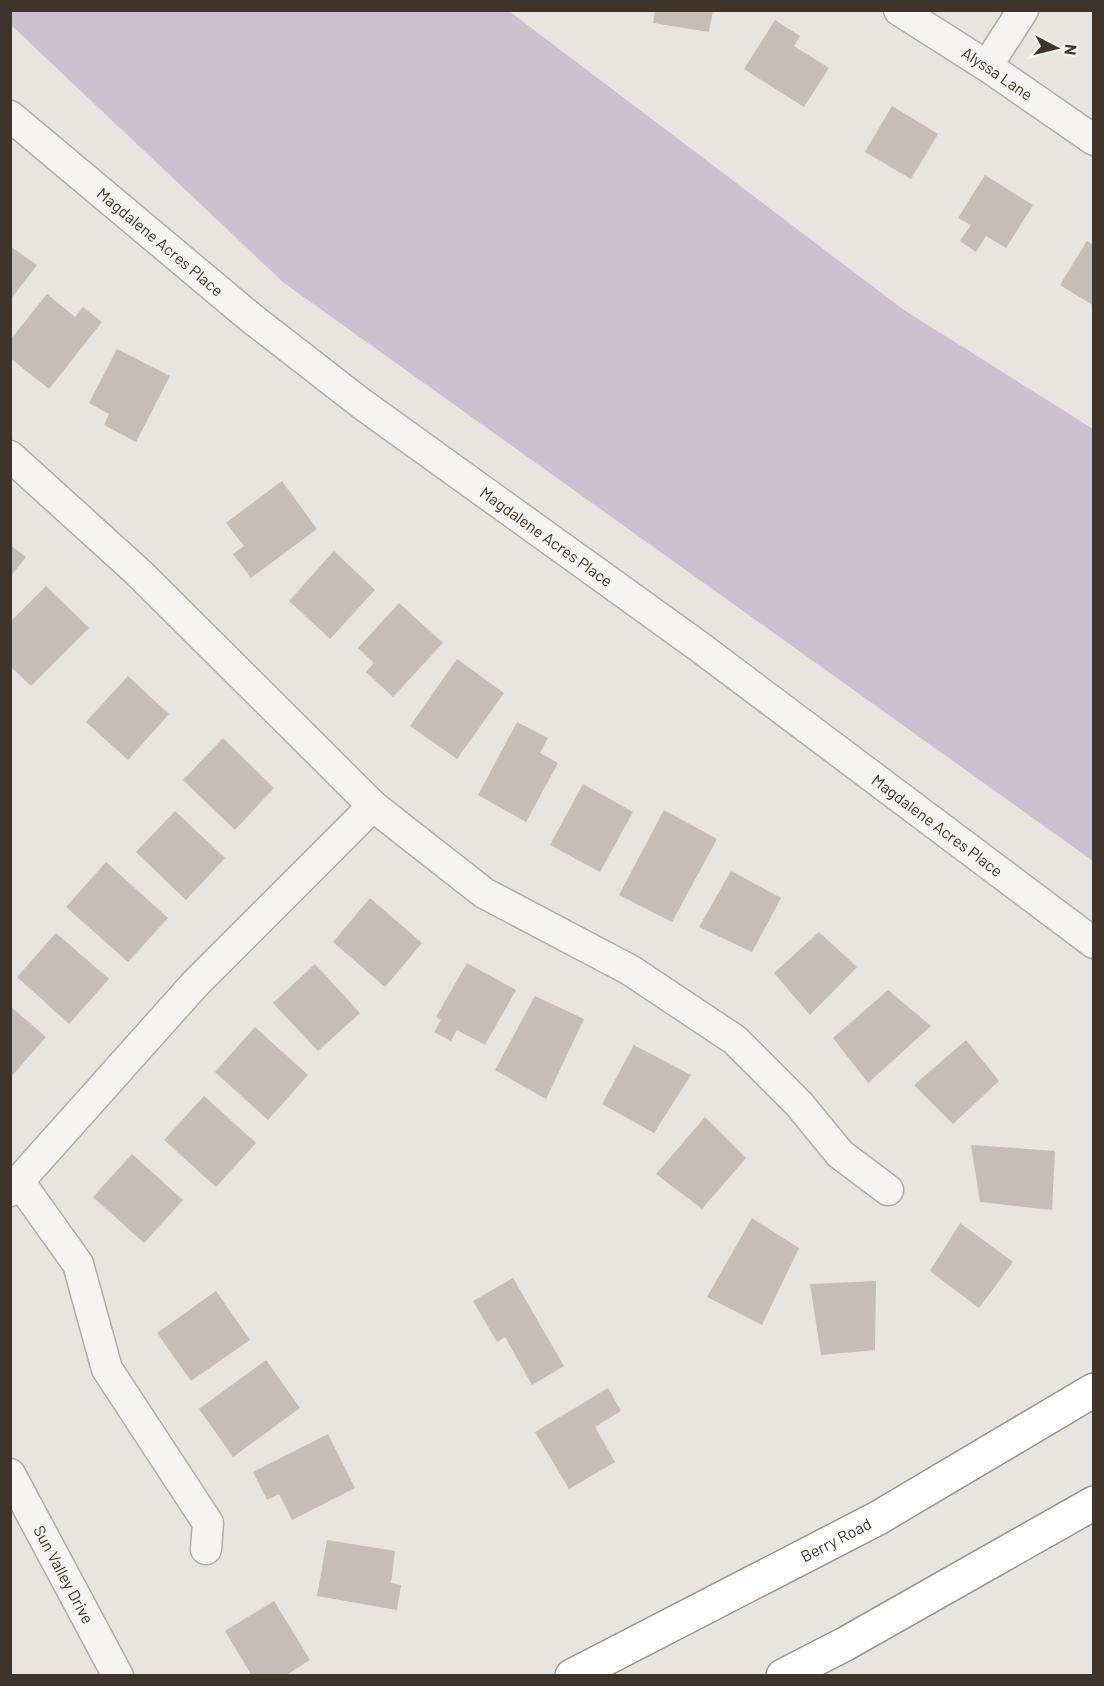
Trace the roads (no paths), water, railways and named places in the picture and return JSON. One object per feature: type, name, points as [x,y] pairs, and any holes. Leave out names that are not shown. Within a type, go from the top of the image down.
[{"type":"highway","name":"Berry Road","points":[[572,1676],[878,1518],[1094,1390]]},
{"type":"highway","points":[[783,1676],[1094,1503]]},
{"type":"street","name":"Alyssa Lane","points":[[899,10],[987,66],[1094,140]]},
{"type":"street","points":[[987,66],[1023,10]]},
{"type":"street","name":"Magdalene Acres Place","points":[[10,116],[241,309],[362,404],[697,645],[1094,943]]},
{"type":"street","points":[[10,456],[139,573],[373,806],[484,893],[630,970],[735,1040],[799,1104],[840,1154],[888,1190]]},
{"type":"street","points":[[206,1549],[208,1523],[107,1369],[78,1264],[14,1185],[195,984],[373,806]]},
{"type":"street","name":"Sun Valley Drive","points":[[10,1474],[118,1676]]}]
